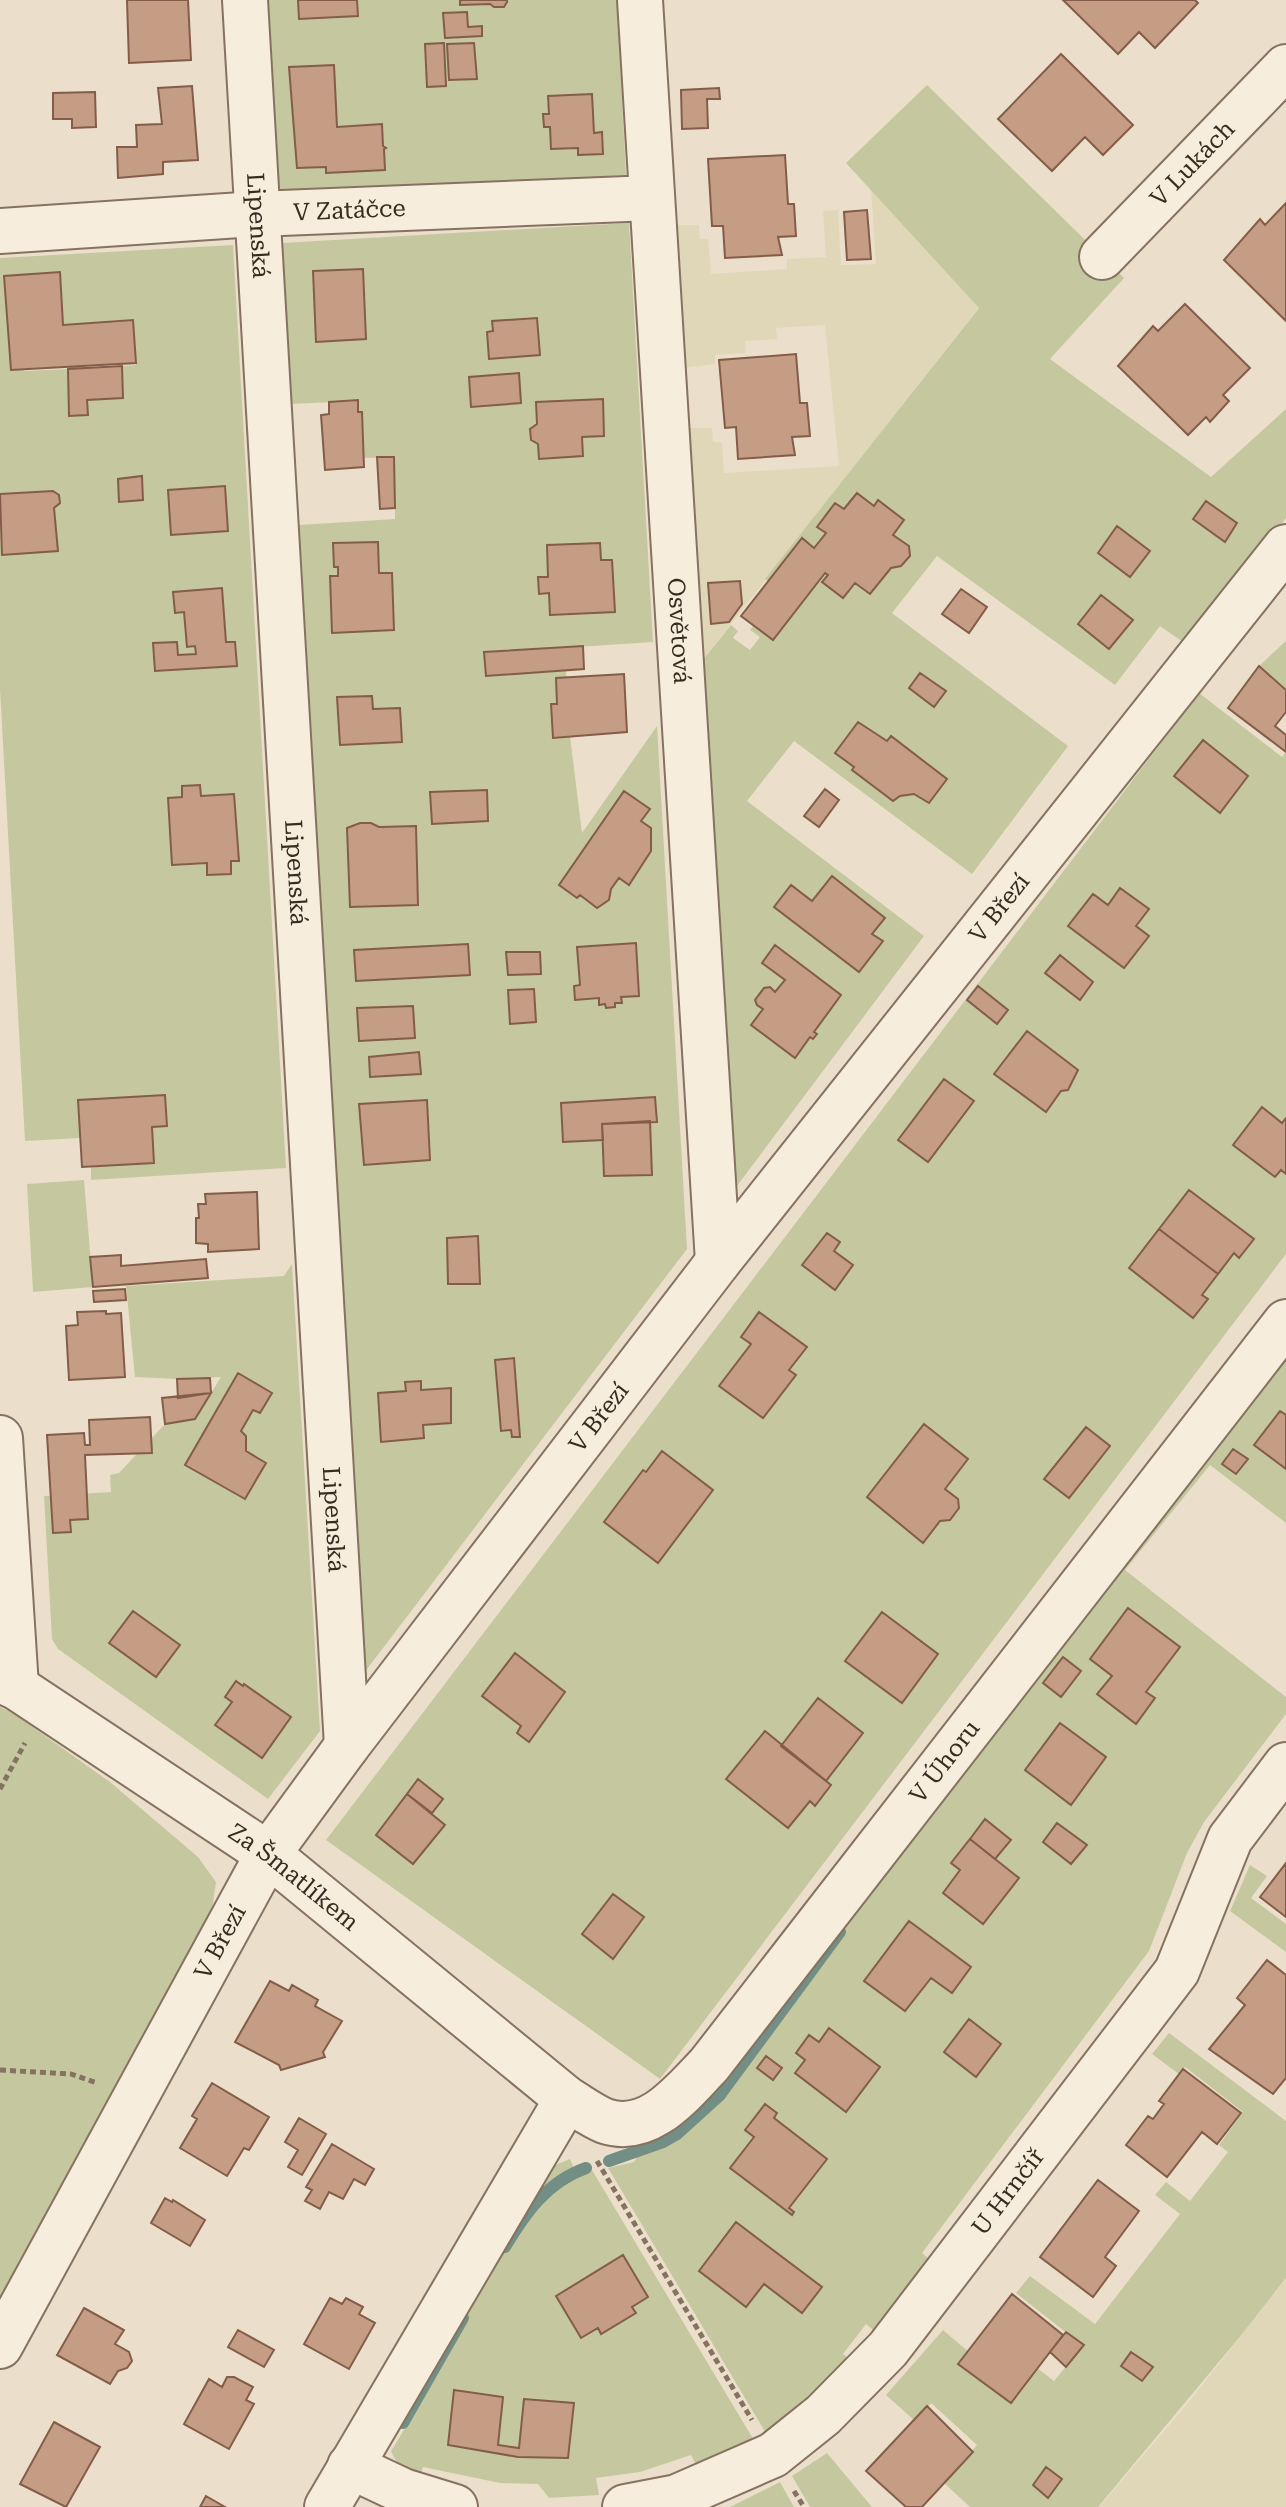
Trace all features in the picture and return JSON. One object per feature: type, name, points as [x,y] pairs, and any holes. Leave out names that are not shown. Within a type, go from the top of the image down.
[{"type":"street","name":"Lipenská","points":[[245,0],[347,1746]]},
{"type":"street","name":"Osvětová","points":[[640,0],[718,1262]]},
{"type":"street","name":"V Lukách","points":[[1102,257],[1285,72]]},
{"type":"street","name":"V Zatáčce","points":[[0,231],[257,214],[652,198]]},
{"type":"street","name":"V Březí","points":[[2,2337],[268,1854],[347,1746],[718,1262],[1286,547]]},
{"type":"street","name":"V Úhoru","points":[[606,2121],[641,2123],[675,2101],[709,2065],[1286,1322]]},
{"type":"street","points":[[0,1438],[20,1691]]},
{"type":"street","name":"Za Šmatlíkem","points":[[20,1691],[268,1854],[567,2099]]},
{"type":"street","name":"U Hrnčíř","points":[[625,2507],[677,2497],[773,2455],[823,2415],[888,2349],[1177,1971],[1230,1839],[1286,1765]]},
{"type":"street","points":[[327,2507],[567,2099],[606,2121]]},
{"type":"street","points":[[350,2466],[403,2491],[455,2507]]},
{"type":"path","points":[[0,1789],[20,1691]]},
{"type":"path","points":[[0,2070],[71,2074],[92,2080],[134,2101]]},
{"type":"path","points":[[606,2121],[590,2150],[773,2455]]},
{"type":"shaded area","points":[[871,189],[979,307],[702,661],[689,428],[712,428],[713,442],[722,442],[724,473],[839,466],[825,325],[776,328],[777,339],[745,341],[746,353],[715,355],[715,364],[685,368],[677,225],[699,225],[700,239],[708,239],[711,274],[787,269],[787,259],[826,257],[823,211],[838,210],[841,265],[876,264]]},
{"type":"shaded area","points":[[1286,2279],[1286,2507],[1099,2507],[1187,2404]]},
{"type":"green space","points":[[267,0],[617,0],[626,175],[278,195]]},
{"type":"green space","points":[[927,85],[1124,278],[1050,359],[1211,477],[1286,409],[1286,518],[1190,647],[1160,626],[1115,685],[937,556],[892,613],[1068,746],[972,874],[794,741],[747,801],[924,936],[734,1190],[702,661],[731,625],[738,631],[733,638],[750,650],[760,637],[750,630],[754,625],[773,640],[825,573],[828,575],[823,583],[842,598],[855,583],[901,566],[910,556],[908,546],[893,535],[904,520],[879,500],[874,506],[844,509],[836,503],[818,527],[826,533],[814,548],[802,538],[768,581],[765,579],[979,308],[846,163]]},
{"type":"green space","points":[[629,223],[653,642],[484,653],[487,676],[566,671],[570,736],[582,833],[657,726],[687,1249],[364,1673],[298,525],[395,519],[394,457],[364,458],[357,401],[290,404],[282,243]]},
{"type":"green space","points":[[233,245],[286,1168],[91,1180],[91,1166],[154,1163],[152,1127],[167,1126],[164,1095],[78,1100],[80,1138],[25,1141],[0,689],[0,258]],"holes":[[[16,276],[65,330],[120,342],[135,342],[136,365],[122,366],[123,398],[87,400],[87,415],[69,416],[69,369],[24,371]]]},
{"type":"green space","points":[[1286,641],[1286,690],[1259,666]]},
{"type":"green space","points":[[1199,693],[1282,757],[1286,752],[1286,1254],[660,2079],[326,1840]]},
{"type":"green space","points":[[84,1180],[93,1287],[33,1292],[27,1184]]},
{"type":"green space","points":[[292,1264],[320,1731],[268,1799],[58,1649],[52,1639],[44,1496],[111,1492],[110,1475],[119,1473],[165,1424],[195,1419],[221,1377],[135,1377],[126,1286],[284,1276]]},
{"type":"green space","points":[[1286,1351],[1286,1523],[1210,1465],[1125,1570],[1286,1697],[1286,1714],[1204,1822],[1187,1853],[1149,1951],[922,2253],[933,2262],[878,2334],[866,2324],[843,2354],[854,2362],[767,2435],[608,2168],[634,2162],[642,2149],[687,2121],[792,1996],[1033,1671]]},
{"type":"green space","points":[[0,1707],[110,1782],[198,1857],[216,1882],[209,1930],[0,2299]]},
{"type":"green space","points":[[1250,1865],[1267,1876],[1251,1898],[1286,1924],[1286,1952],[1230,1911]]},
{"type":"green space","points":[[1169,2033],[1286,2121],[1286,2278],[1098,2507],[970,2507],[943,2482],[977,2445],[931,2403],[915,2421],[886,2395],[943,2330],[970,2353],[963,2362],[1013,2400],[1037,2368],[1054,2381],[1083,2346],[1016,2293],[1030,2276],[1095,2324],[1180,2214],[1155,2195],[1166,2182],[1190,2201],[1228,2152],[1219,2145],[1243,2112],[1185,2067],[1179,2074],[1152,2054]]},
{"type":"green space","points":[[570,2159],[578,2177],[592,2170],[755,2442],[698,2469],[691,2455],[640,2472],[596,2478],[599,2495],[549,2498],[538,2484],[500,2483],[423,2467],[419,2478],[414,2476],[402,2468],[391,2451],[412,2417],[402,2410],[548,2168]]},
{"type":"green space","points":[[827,2453],[872,2507],[810,2507],[792,2476]]},
{"type":"green space","points":[[780,2482],[794,2507],[730,2507]]},
{"type":"building","points":[[127,0],[188,0],[191,60],[129,63]]},
{"type":"building","points":[[298,0],[357,0],[358,16],[299,19]]},
{"type":"building","points":[[460,0],[507,2],[504,7],[494,7],[490,4],[460,5]]},
{"type":"building","points":[[1063,0],[1195,0],[1198,3],[1155,48],[1139,32],[1118,54]]},
{"type":"building","points":[[467,12],[468,27],[482,26],[482,36],[445,38],[443,13]]},
{"type":"building","points":[[444,43],[446,86],[427,87],[425,44]]},
{"type":"building","points":[[474,43],[477,79],[449,80],[447,44]]},
{"type":"building","points":[[1061,54],[1133,125],[1103,155],[1085,137],[1052,171],[998,119]]},
{"type":"building","points":[[334,65],[337,127],[382,124],[383,146],[386,148],[385,170],[326,173],[326,167],[297,168],[289,67]]},
{"type":"building","points":[[192,86],[198,160],[163,162],[163,174],[118,178],[117,147],[137,147],[136,125],[162,124],[158,88]]},
{"type":"building","points":[[719,88],[720,99],[707,99],[708,128],[682,129],[681,90]]},
{"type":"building","points":[[95,92],[96,127],[72,128],[72,119],[53,119],[53,93]]},
{"type":"building","points":[[592,94],[594,133],[602,132],[603,154],[578,155],[578,148],[551,149],[550,127],[544,127],[543,114],[549,114],[548,96]]},
{"type":"building","points":[[785,155],[788,204],[794,204],[796,236],[778,237],[782,255],[725,258],[723,226],[712,226],[708,159]]},
{"type":"building","points":[[1286,203],[1286,321],[1224,260],[1260,219],[1265,225]]},
{"type":"building","points":[[867,210],[871,259],[847,260],[844,212]]},
{"type":"building","points":[[363,269],[366,339],[316,342],[313,271]]},
{"type":"building","points":[[60,272],[63,325],[133,320],[136,363],[11,370],[4,276]]},
{"type":"building","points":[[1185,304],[1250,368],[1223,395],[1229,401],[1210,422],[1206,417],[1188,435],[1118,366],[1153,326],[1158,331]]},
{"type":"building","points":[[537,318],[540,355],[489,359],[487,332],[493,331],[492,321]]},
{"type":"building","points":[[796,354],[800,403],[807,403],[810,436],[792,437],[795,455],[738,459],[736,427],[725,428],[719,360]]},
{"type":"building","points":[[122,366],[123,398],[87,400],[88,415],[69,416],[68,369]]},
{"type":"building","points":[[519,373],[521,403],[471,407],[469,377]]},
{"type":"building","points":[[603,399],[604,436],[582,437],[583,456],[539,459],[538,444],[531,440],[530,429],[537,424],[536,402]]},
{"type":"building","points":[[358,400],[358,412],[362,412],[364,467],[325,470],[321,415],[329,414],[329,402]]},
{"type":"building","points":[[377,457],[394,457],[395,508],[380,509]]},
{"type":"building","points":[[142,476],[143,500],[119,502],[118,479]]},
{"type":"building","points":[[225,486],[228,531],[171,535],[168,490]]},
{"type":"building","points":[[53,491],[59,495],[60,503],[54,508],[58,551],[2,555],[0,494]]},
{"type":"building","points":[[857,493],[874,506],[878,500],[904,520],[893,535],[909,546],[910,556],[901,566],[891,568],[870,594],[855,583],[843,598],[822,582],[828,575],[825,573],[773,640],[741,616],[802,538],[814,548],[826,533],[817,527],[835,503],[844,509]]},
{"type":"building","points":[[1206,501],[1237,523],[1225,542],[1193,519]]},
{"type":"building","points":[[1117,526],[1150,551],[1130,577],[1098,553]]},
{"type":"building","points":[[378,542],[379,573],[392,573],[394,630],[332,633],[330,576],[338,576],[338,567],[334,567],[333,543]]},
{"type":"building","points":[[600,543],[601,560],[612,560],[615,612],[550,615],[549,593],[539,594],[538,577],[548,577],[547,545]]},
{"type":"building","points":[[740,581],[742,604],[729,622],[711,624],[708,583]]},
{"type":"building","points":[[222,588],[226,642],[235,642],[237,666],[155,671],[153,643],[177,642],[178,655],[196,654],[195,646],[187,647],[184,612],[175,613],[173,592]]},
{"type":"building","points":[[961,589],[987,607],[969,633],[942,614]]},
{"type":"building","points":[[1101,595],[1133,620],[1109,649],[1078,624]]},
{"type":"building","points":[[583,646],[584,669],[486,676],[484,652]]},
{"type":"building","points":[[1259,666],[1286,690],[1286,712],[1275,726],[1286,735],[1286,752],[1228,708]]},
{"type":"building","points":[[920,673],[946,691],[934,707],[909,688]]},
{"type":"building","points":[[624,674],[627,732],[553,738],[551,704],[557,704],[556,678]]},
{"type":"building","points":[[372,696],[373,709],[400,708],[402,742],[340,745],[337,697]]},
{"type":"building","points":[[858,722],[887,741],[891,736],[947,779],[929,803],[914,794],[900,796],[893,801],[835,753]]},
{"type":"building","points":[[1203,740],[1248,776],[1220,813],[1174,776]]},
{"type":"building","points":[[200,785],[201,796],[234,794],[239,861],[231,861],[231,874],[207,875],[207,863],[172,865],[168,798],[182,797],[182,786]]},
{"type":"building","points":[[825,789],[839,800],[819,827],[804,816]]},
{"type":"building","points":[[487,790],[488,821],[432,824],[430,792]]},
{"type":"building","points":[[624,791],[650,809],[641,821],[651,828],[651,851],[629,885],[619,878],[611,889],[609,900],[597,908],[559,885]]},
{"type":"building","points":[[360,823],[379,827],[416,826],[418,905],[350,907],[347,828]]},
{"type":"building","points":[[832,876],[885,918],[872,934],[883,941],[859,972],[774,907],[791,885],[812,901]]},
{"type":"building","points":[[1120,888],[1149,909],[1136,926],[1149,936],[1124,968],[1068,926],[1093,894],[1108,905]]},
{"type":"building","points":[[636,943],[639,996],[621,997],[622,1003],[606,1008],[605,1004],[599,1005],[599,998],[575,1000],[574,986],[580,985],[577,947]]},
{"type":"building","points":[[468,944],[470,975],[356,981],[354,950]]},
{"type":"building","points":[[775,945],[841,995],[814,1032],[817,1034],[813,1039],[810,1037],[795,1058],[751,1025],[763,1009],[755,1000],[764,988],[770,987],[775,992],[785,980],[762,963]]},
{"type":"building","points":[[506,952],[540,952],[541,974],[508,975]]},
{"type":"building","points":[[1060,955],[1093,982],[1080,1000],[1045,973]]},
{"type":"building","points":[[978,986],[1008,1010],[997,1024],[967,1000]]},
{"type":"building","points":[[534,989],[536,1022],[510,1024],[508,990]]},
{"type":"building","points":[[413,1006],[415,1038],[359,1041],[357,1008]]},
{"type":"building","points":[[1027,1031],[1078,1070],[1068,1090],[1061,1091],[1046,1112],[994,1074]]},
{"type":"building","points":[[419,1052],[421,1074],[370,1077],[369,1057]]},
{"type":"building","points":[[944,1079],[974,1101],[928,1162],[898,1140]]},
{"type":"building","points":[[165,1095],[167,1126],[152,1127],[154,1163],[82,1167],[78,1100]]},
{"type":"building","points":[[655,1097],[657,1122],[602,1124],[603,1140],[563,1142],[561,1103]]},
{"type":"building","points":[[427,1100],[430,1160],[364,1165],[359,1104]]},
{"type":"building","points":[[1262,1107],[1282,1123],[1286,1118],[1286,1174],[1281,1170],[1275,1177],[1233,1145]]},
{"type":"building","points":[[650,1121],[652,1175],[604,1176],[602,1124]]},
{"type":"building","points":[[1189,1190],[1254,1239],[1239,1258],[1234,1253],[1218,1274],[1159,1229]]},
{"type":"building","points":[[257,1192],[259,1249],[208,1252],[208,1244],[196,1243],[198,1204],[206,1204],[205,1194]]},
{"type":"building","points":[[1159,1229],[1218,1274],[1202,1295],[1208,1299],[1193,1318],[1129,1268]]},
{"type":"building","points":[[827,1233],[840,1242],[834,1251],[853,1265],[835,1290],[802,1265]]},
{"type":"building","points":[[478,1236],[480,1284],[448,1284],[447,1238]]},
{"type":"building","points":[[121,1255],[121,1266],[206,1259],[208,1278],[93,1287],[90,1257]]},
{"type":"building","points":[[125,1289],[126,1300],[94,1302],[93,1291]]},
{"type":"building","points":[[106,1311],[106,1314],[121,1313],[125,1377],[69,1380],[66,1326],[78,1325],[77,1312]]},
{"type":"building","points":[[759,1312],[807,1347],[789,1370],[796,1375],[763,1418],[719,1386],[751,1344],[741,1337]]},
{"type":"building","points":[[514,1358],[520,1437],[512,1437],[511,1430],[501,1431],[495,1360]]},
{"type":"building","points":[[238,1373],[272,1393],[260,1413],[253,1410],[241,1431],[246,1436],[246,1451],[266,1463],[245,1499],[185,1465]]},
{"type":"building","points":[[210,1378],[211,1393],[178,1398],[177,1379]]},
{"type":"building","points":[[421,1381],[421,1390],[451,1388],[451,1423],[423,1425],[424,1438],[381,1442],[378,1393],[406,1391],[405,1382]]},
{"type":"building","points":[[211,1393],[195,1419],[165,1424],[162,1398]]},
{"type":"building","points":[[1280,1411],[1286,1415],[1286,1469],[1254,1445]]},
{"type":"building","points":[[150,1417],[152,1453],[85,1455],[88,1519],[70,1520],[71,1532],[53,1533],[47,1435],[84,1433],[85,1445],[90,1445],[89,1420]]},
{"type":"building","points":[[924,1424],[968,1459],[945,1489],[958,1499],[959,1508],[950,1520],[940,1521],[923,1543],[867,1497]]},
{"type":"building","points":[[1086,1427],[1110,1446],[1069,1498],[1044,1479]]},
{"type":"building","points":[[1233,1449],[1248,1459],[1236,1474],[1222,1464]]},
{"type":"building","points":[[662,1451],[713,1490],[658,1563],[604,1522],[643,1470],[646,1472]]},
{"type":"building","points":[[1128,1608],[1180,1647],[1146,1692],[1155,1698],[1136,1724],[1097,1694],[1112,1676],[1090,1659]]},
{"type":"building","points":[[133,1611],[180,1645],[156,1677],[109,1643]]},
{"type":"building","points":[[882,1612],[938,1654],[902,1703],[845,1661]]},
{"type":"building","points":[[515,1653],[565,1692],[529,1742],[517,1733],[521,1726],[482,1696]]},
{"type":"building","points":[[1063,1657],[1081,1671],[1061,1697],[1043,1683]]},
{"type":"building","points":[[236,1681],[291,1717],[262,1758],[215,1725],[232,1702],[225,1697]]},
{"type":"building","points":[[818,1698],[863,1733],[826,1781],[781,1746]]},
{"type":"building","points":[[1060,1723],[1106,1757],[1071,1805],[1025,1770]]},
{"type":"building","points":[[765,1731],[831,1785],[815,1806],[810,1801],[788,1828],[726,1779]]},
{"type":"building","points":[[418,1779],[443,1799],[432,1813],[407,1794]]},
{"type":"building","points":[[407,1794],[445,1825],[413,1864],[376,1835]]},
{"type":"building","points":[[985,1819],[1011,1840],[995,1859],[970,1839]]},
{"type":"building","points":[[1057,1823],[1087,1845],[1071,1864],[1043,1842]]},
{"type":"building","points":[[970,1839],[1019,1878],[983,1924],[943,1893],[960,1870],[951,1863]]},
{"type":"building","points":[[1286,1863],[1286,1917],[1260,1897]]},
{"type":"building","points":[[613,1894],[644,1917],[613,1959],[582,1934]]},
{"type":"building","points":[[909,1921],[971,1967],[952,1993],[931,1978],[905,2011],[864,1981]]},
{"type":"building","points":[[1267,1960],[1286,1975],[1286,2078],[1273,2094],[1209,2049],[1245,2005],[1237,1998]]},
{"type":"building","points":[[270,1981],[289,1991],[292,1985],[318,2000],[315,2006],[342,2021],[323,2052],[325,2057],[281,2070],[279,2065],[235,2042]]},
{"type":"building","points":[[969,2019],[1001,2044],[976,2077],[944,2052]]},
{"type":"building","points":[[829,2028],[880,2067],[846,2112],[795,2073],[805,2060],[796,2053],[809,2035],[819,2042]]},
{"type":"building","points":[[766,2056],[782,2068],[773,2080],[757,2068]]},
{"type":"building","points":[[1183,2069],[1241,2113],[1217,2144],[1202,2132],[1167,2177],[1126,2145],[1148,2116],[1153,2119],[1164,2104],[1159,2101]]},
{"type":"building","points":[[212,2083],[269,2117],[249,2150],[244,2148],[227,2176],[180,2148],[197,2119],[192,2116]]},
{"type":"building","points":[[765,2104],[777,2113],[774,2118],[827,2159],[789,2208],[794,2212],[792,2215],[730,2168],[754,2137],[745,2130]]},
{"type":"building","points":[[299,2118],[326,2134],[302,2175],[288,2167],[298,2150],[285,2142]]},
{"type":"building","points":[[332,2144],[374,2169],[365,2185],[354,2179],[343,2199],[329,2192],[320,2209],[305,2201],[312,2190],[306,2187]]},
{"type":"building","points":[[1098,2180],[1139,2211],[1105,2257],[1116,2266],[1093,2297],[1040,2257]]},
{"type":"building","points":[[165,2198],[205,2220],[190,2246],[151,2223]]},
{"type":"building","points":[[736,2222],[822,2287],[802,2313],[764,2284],[746,2307],[699,2271]]},
{"type":"building","points":[[623,2255],[648,2297],[632,2307],[636,2313],[601,2334],[598,2328],[581,2338],[556,2296]]},
{"type":"building","points":[[1012,2294],[1063,2335],[1011,2403],[958,2364]]},
{"type":"building","points":[[330,2298],[342,2304],[346,2298],[363,2307],[359,2314],[375,2323],[349,2369],[304,2344]]},
{"type":"building","points":[[84,2308],[124,2330],[115,2344],[129,2352],[132,2361],[127,2368],[118,2371],[110,2384],[57,2355]]},
{"type":"building","points":[[238,2330],[274,2350],[264,2367],[228,2347]]},
{"type":"building","points":[[1066,2332],[1084,2345],[1066,2367],[1050,2352]]},
{"type":"building","points":[[1131,2352],[1153,2367],[1142,2381],[1121,2366]]},
{"type":"building","points":[[227,2377],[234,2377],[253,2387],[246,2400],[254,2404],[229,2449],[184,2424],[209,2379],[222,2387]]},
{"type":"building","points":[[454,2390],[503,2397],[498,2445],[519,2448],[524,2399],[574,2403],[568,2458],[518,2457],[448,2445]]},
{"type":"building","points":[[927,2406],[973,2452],[922,2507],[906,2507],[866,2471]]},
{"type":"building","points":[[54,2422],[100,2447],[66,2507],[20,2484]]},
{"type":"building","points":[[1046,2467],[1062,2479],[1048,2498],[1033,2485]]},
{"type":"building","points":[[206,2496],[225,2507],[200,2507]]},
{"type":"waterway","points":[[609,2161],[677,2134],[720,2095],[840,1932]]},
{"type":"waterway","points":[[505,2247],[521,2222],[549,2190],[586,2168]]},
{"type":"waterway","points":[[403,2423],[463,2318]]}]
